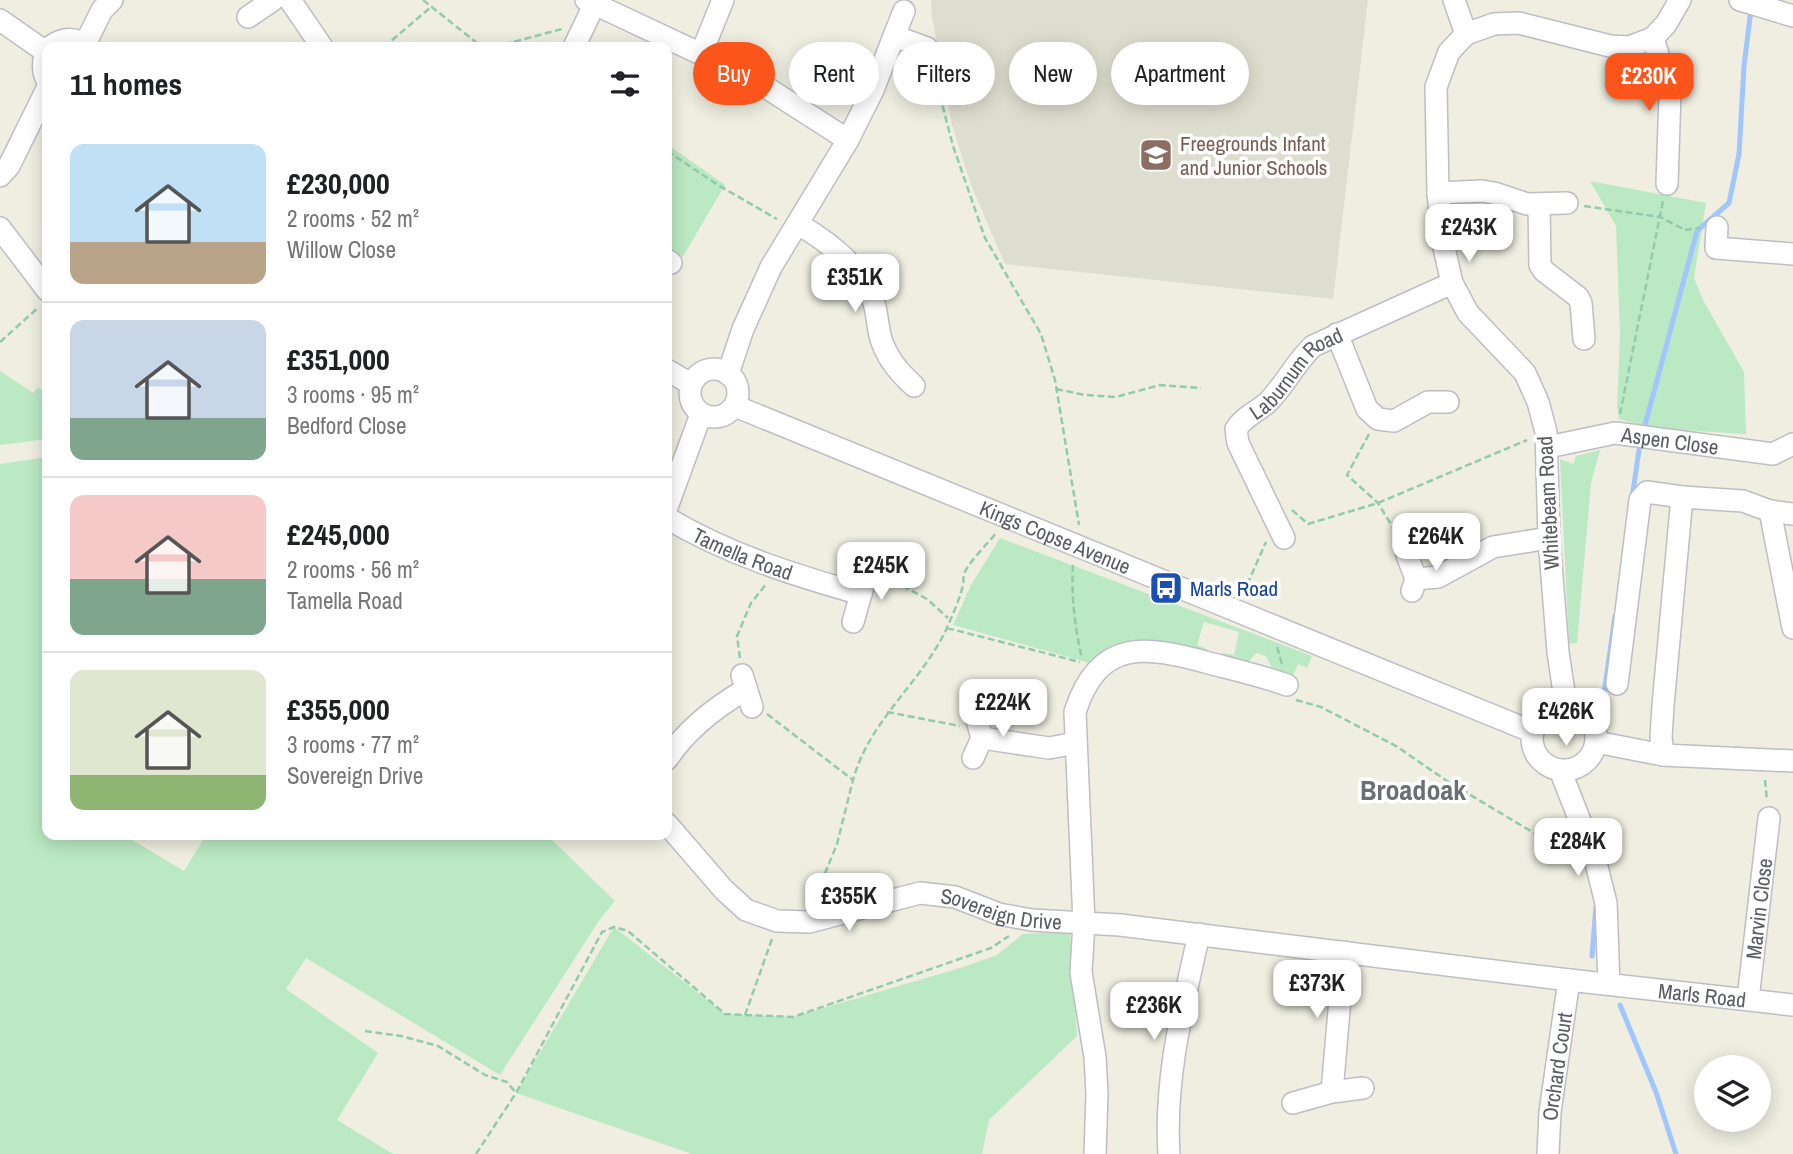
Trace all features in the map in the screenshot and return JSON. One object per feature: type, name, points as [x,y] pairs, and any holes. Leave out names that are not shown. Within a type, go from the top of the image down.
[{"type":"street","points":[[89,42],[102,10],[112,0]]},
{"type":"street","points":[[248,17],[273,0]]},
{"type":"street","points":[[290,0],[319,42]]},
{"type":"street","points":[[706,42],[723,0]]},
{"type":"street","points":[[1454,0],[1466,34],[1494,24],[1519,23],[1610,46],[1629,47],[1653,38],[1666,24],[1680,0]]},
{"type":"street","points":[[1740,0],[1793,16]]},
{"type":"street","points":[[575,42],[590,2],[693,50]]},
{"type":"street","points":[[728,374],[743,329],[771,267],[848,140],[873,90],[904,11]]},
{"type":"street","points":[[0,20],[42,46]]},
{"type":"street","name":"Whitebeam Road","points":[[1466,34],[1449,52],[1436,87],[1438,193],[1443,243],[1452,283],[1468,313],[1525,373],[1538,402],[1547,440],[1549,538],[1558,652],[1566,706]]},
{"type":"street","points":[[894,36],[910,42]]},
{"type":"street","points":[[1653,38],[1670,93],[1661,170]]},
{"type":"street","points":[[58,42],[69,39],[77,42]]},
{"type":"street","points":[[775,93],[848,140]]},
{"type":"street","points":[[0,176],[9,166],[42,99]]},
{"type":"street","points":[[1438,193],[1482,191],[1494,192],[1516,202],[1567,203]]},
{"type":"street","points":[[1539,204],[1540,265],[1578,297],[1581,303],[1584,339]]},
{"type":"street","points":[[796,227],[827,241],[855,270],[873,297],[875,344],[914,386]]},
{"type":"street","points":[[1717,227],[1716,247],[1793,254]]},
{"type":"street","points":[[0,228],[42,284]]},
{"type":"street","name":"Laburnum Road","points":[[1284,523],[1238,443],[1236,429],[1242,419],[1270,401],[1298,360],[1313,346],[1452,283]]},
{"type":"street","points":[[1337,334],[1367,409],[1378,419],[1394,421],[1432,396]]},
{"type":"street","points":[[720,370],[728,374],[737,385],[735,405],[724,416],[716,418],[701,414],[691,401],[691,384],[703,371],[720,370]]},
{"type":"street","points":[[672,373],[691,384]]},
{"type":"street","name":"Kings Copse Avenue","points":[[735,405],[1533,732]]},
{"type":"street","points":[[672,493],[701,414]]},
{"type":"street","name":"Aspen Close","points":[[1547,440],[1615,433],[1773,454],[1793,444]]},
{"type":"street","points":[[1618,684],[1640,500],[1647,492],[1743,501],[1770,511],[1793,514]]},
{"type":"street","points":[[1663,755],[1663,706],[1682,497]]},
{"type":"street","points":[[1770,511],[1793,628]]},
{"type":"street","name":"Tamella Road","points":[[672,521],[691,532],[778,569],[861,594]]},
{"type":"street","points":[[1407,555],[1414,586],[1438,578],[1493,547],[1549,538]]},
{"type":"street","points":[[853,622],[868,569]]},
{"type":"street","points":[[1095,1154],[1095,1057],[1080,972],[1084,923],[1075,712],[1082,690],[1099,668],[1118,656],[1142,650],[1266,671],[1287,685]]},
{"type":"street","points":[[672,753],[697,723],[722,703],[746,691]]},
{"type":"street","points":[[1566,706],[1577,708],[1592,722],[1596,742],[1587,760],[1579,766],[1560,770],[1550,767],[1535,752],[1533,732],[1541,716],[1557,707],[1566,706]]},
{"type":"street","points":[[973,758],[979,728],[1049,748],[1076,743]]},
{"type":"street","points":[[1596,742],[1663,755],[1793,761]]},
{"type":"street","points":[[1560,770],[1595,859],[1606,904],[1609,984]]},
{"type":"street","name":"Marvin Close","points":[[1748,999],[1769,818]]},
{"type":"street","name":"Sovereign Drive","points":[[672,830],[724,890],[746,910],[779,921],[805,922],[919,893],[955,897],[999,914],[1032,920],[1084,923]]},
{"type":"street","name":"Marls Road","points":[[1084,923],[1199,934],[1793,1005]]},
{"type":"street","points":[[1169,1154],[1167,1122],[1176,1040],[1199,934]]},
{"type":"street","points":[[1332,1092],[1344,952]]},
{"type":"street","name":"Orchard Court","points":[[1548,1154],[1550,1112],[1569,980]]},
{"type":"street","points":[[1293,1103],[1332,1092],[1363,1088]]},
{"type":"path","points":[[423,0],[476,42]]},
{"type":"path","points":[[390,42],[430,7]]},
{"type":"path","points":[[512,42],[582,25]]},
{"type":"path","points":[[942,105],[953,146],[985,238],[1041,334],[1055,380],[1081,535],[1073,562],[1072,588],[1083,663],[947,628]]},
{"type":"path","points":[[672,154],[718,185],[796,227]]},
{"type":"path","points":[[1615,433],[1629,382],[1660,217],[1661,170]]},
{"type":"path","points":[[1567,203],[1660,217],[1685,230],[1717,227]]},
{"type":"path","points":[[0,342],[42,296]]},
{"type":"path","points":[[1056,388],[1085,395],[1115,397],[1160,385],[1201,388]]},
{"type":"path","points":[[1378,419],[1348,475],[1378,503],[1407,555]]},
{"type":"path","points":[[1236,610],[1284,523],[1308,524],[1378,503],[1472,465],[1547,440]]},
{"type":"path","points":[[805,922],[837,844],[859,761],[887,712],[922,670],[947,628],[964,585],[964,573],[998,531]]},
{"type":"path","points":[[778,569],[751,603],[737,636],[746,691],[771,716],[853,780]]},
{"type":"path","points":[[868,569],[918,593],[949,620]]},
{"type":"path","points":[[1275,641],[1289,698],[1321,707],[1385,740],[1544,839],[1586,839]]},
{"type":"path","points":[[887,712],[979,728]]},
{"type":"path","points":[[1762,758],[1769,818]]},
{"type":"path","points":[[476,1154],[516,1093],[602,932],[614,927],[628,931],[725,1014],[793,1017],[991,948],[1032,920]]},
{"type":"path","points":[[745,1014],[779,921]]},
{"type":"path","points":[[365,1031],[401,1036],[438,1046],[485,1075],[507,1083],[516,1093]]},
{"type":"shaded area","name":"Freegrounds Infant and Junior Schools","points":[[931,0],[1368,0],[1333,299],[1005,264],[971,185],[948,105],[995,105],[995,42],[937,42]]},
{"type":"green space","points":[[672,148],[725,185],[682,258],[672,252]]},
{"type":"green space","points":[[1590,181],[1706,203],[1694,278],[1703,300],[1744,372],[1746,434],[1650,428],[1619,419],[1617,406],[1620,336],[1616,226]]},
{"type":"green space","points":[[0,371],[33,393],[38,387],[42,391],[42,440],[0,445]]},
{"type":"green space","points":[[1600,450],[1591,483],[1577,643],[1569,644],[1560,459],[1573,464],[1576,456]]},
{"type":"green space","points":[[42,458],[42,840],[132,840],[184,871],[203,840],[552,840],[615,901],[600,919],[500,1075],[306,958],[286,989],[378,1053],[337,1120],[393,1154],[0,1154],[0,464]]},
{"type":"green space","points":[[1000,538],[1312,656],[1307,668],[1298,664],[1292,678],[1275,674],[1266,656],[1256,653],[1249,661],[1236,664],[1221,656],[1223,653],[1234,655],[1239,632],[1204,622],[1197,645],[1207,649],[1208,653],[1204,656],[1163,644],[1132,640],[1113,645],[1090,663],[953,625],[971,585]]},
{"type":"green space","points":[[614,927],[725,1014],[793,1017],[997,955],[1023,934],[1070,932],[1077,1036],[989,1120],[982,1154],[692,1154],[516,1093]]},
{"type":"waterway","points":[[1645,425],[1697,231],[1729,203],[1739,154],[1744,66],[1751,9]]},
{"type":"waterway","points":[[1632,498],[1639,450]]},
{"type":"waterway","points":[[1603,700],[1615,616]]},
{"type":"waterway","points":[[1592,956],[1596,906]]},
{"type":"waterway","points":[[1620,1005],[1656,1092],[1676,1154]]},
{"type":"place","name":"Freegrounds Infant and Junior Schools","points":[[1156,155]]},
{"type":"place","name":"Marls Road","points":[[1166,588]]},
{"type":"district","name":"Broadoak","points":[[1413,790]]}]
